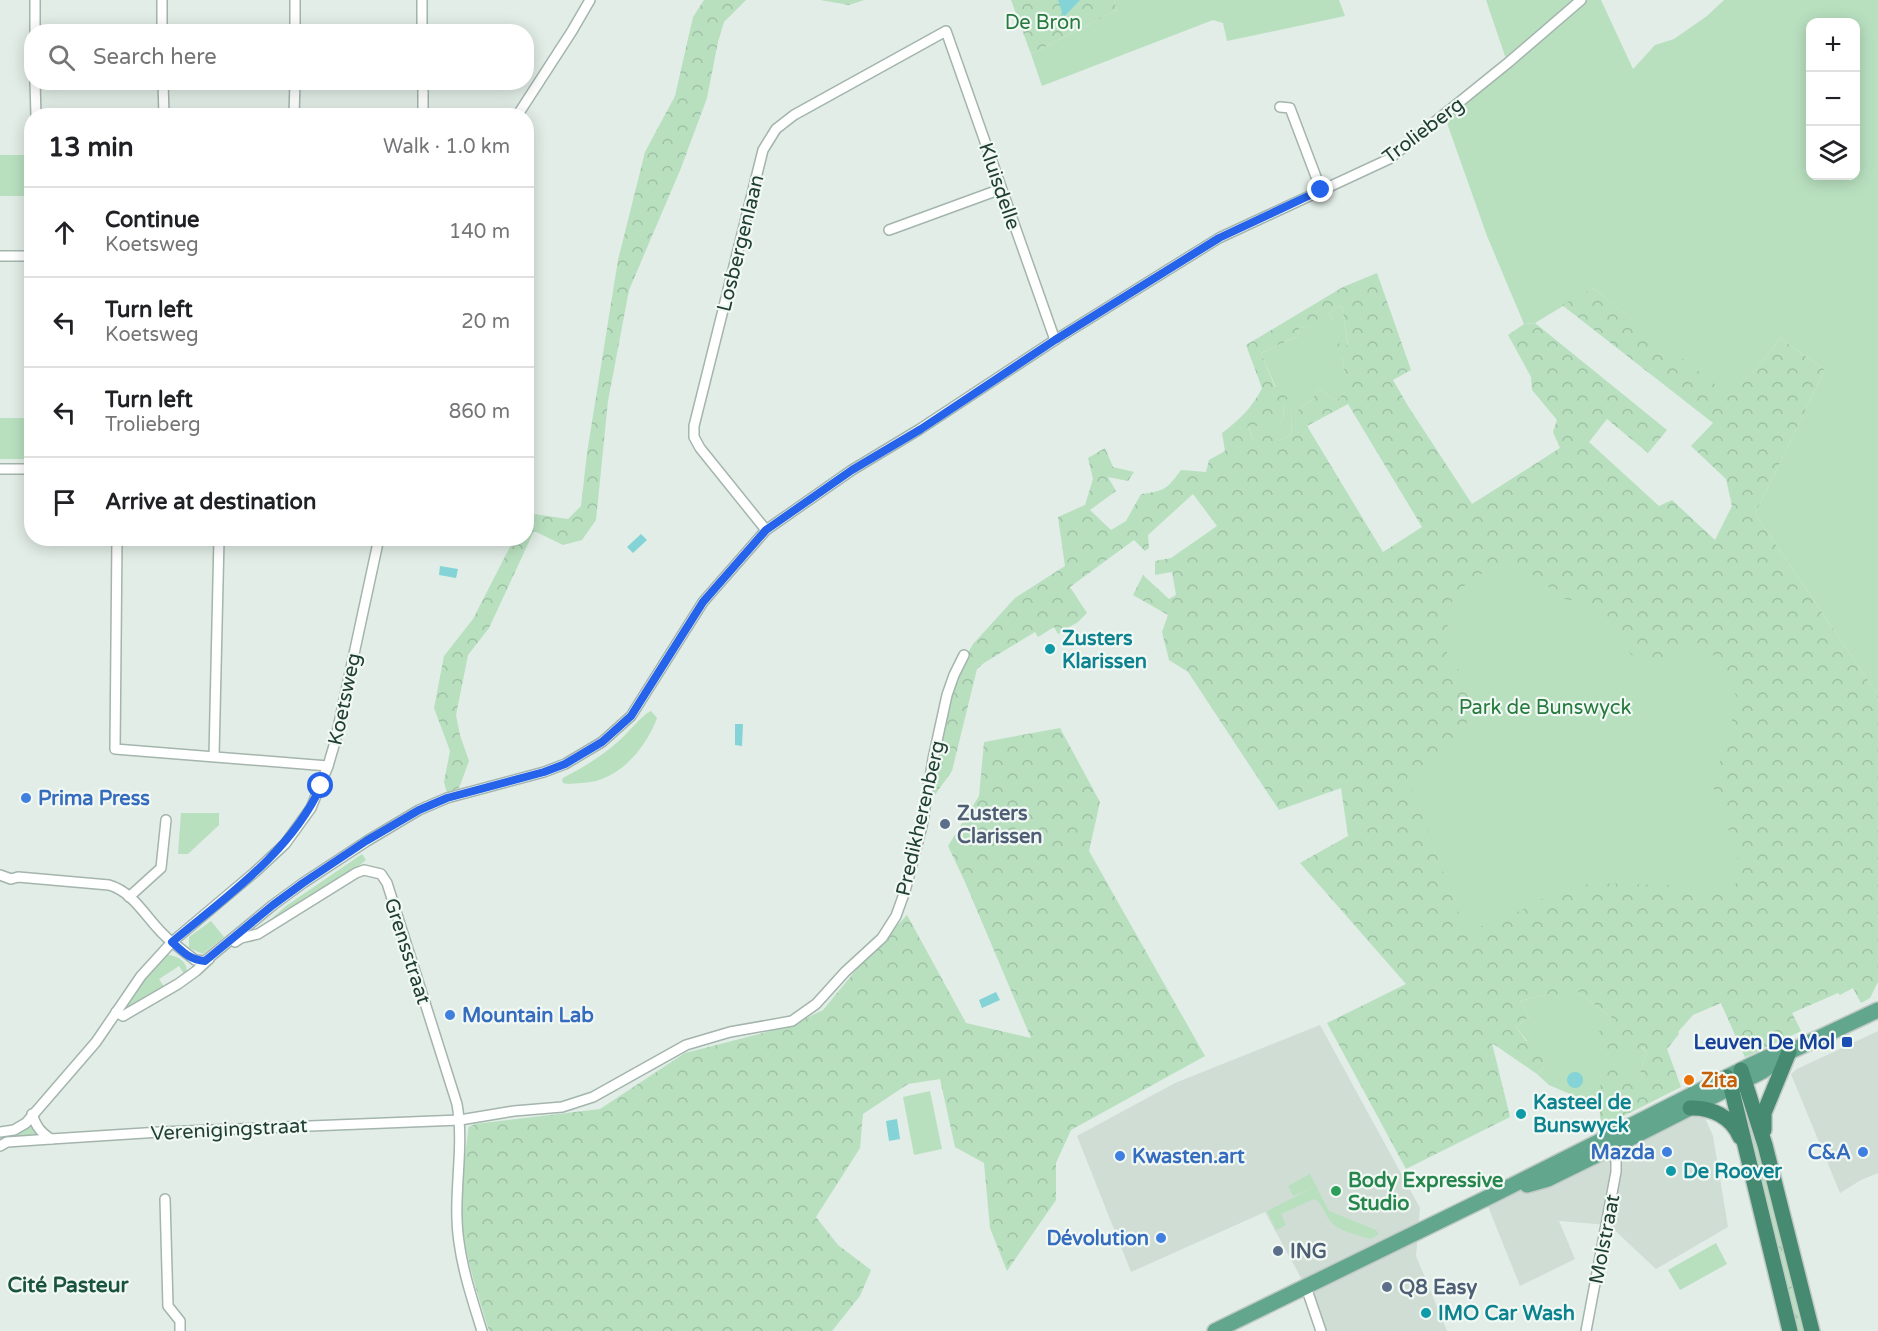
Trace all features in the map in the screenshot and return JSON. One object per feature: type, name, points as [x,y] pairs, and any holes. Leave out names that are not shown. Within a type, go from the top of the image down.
[{"type":"highway","points":[[1765,1145],[1764,1113],[1789,1052]]},
{"type":"highway","points":[[1743,1075],[1765,1145],[1812,1331]]},
{"type":"highway","points":[[1729,1082],[1790,1331]]},
{"type":"highway","points":[[1690,1108],[1710,1109],[1734,1125],[1746,1151]]},
{"type":"main road","points":[[1215,1331],[1743,1075],[1763,1071],[1789,1052],[1878,1010]]},
{"type":"main road","points":[[1497,1193],[1548,1179],[1690,1108],[1729,1082]]},
{"type":"street","points":[[35,0],[35,24]]},
{"type":"street","points":[[162,0],[162,24]]},
{"type":"street","points":[[295,0],[295,24]]},
{"type":"street","points":[[422,0],[422,24]]},
{"type":"street","points":[[534,86],[572,31],[590,0]]},
{"type":"street","name":"Trolieberg","points":[[205,961],[303,883],[366,841],[419,810],[447,798],[544,772],[565,764],[602,742],[631,716],[703,602],[766,530],[852,470],[921,429],[1055,340],[1219,238],[1389,159],[1509,62],[1581,0]]},
{"type":"street","name":"Kluisdelle","points":[[946,31],[1055,340]]},
{"type":"street","name":"Losbergenlaan","points":[[766,530],[700,448],[694,437],[694,426],[763,150],[776,129],[794,115],[946,31]]},
{"type":"street","points":[[35,90],[36,108]]},
{"type":"street","points":[[163,90],[164,108]]},
{"type":"street","points":[[294,108],[295,90]]},
{"type":"street","points":[[423,90],[423,108]]},
{"type":"street","points":[[519,108],[531,90]]},
{"type":"street","points":[[1280,107],[1290,108],[1321,190]]},
{"type":"street","points":[[889,230],[1001,189]]},
{"type":"street","points":[[0,256],[24,256]]},
{"type":"street","points":[[0,469],[24,469]]},
{"type":"street","points":[[117,546],[115,749],[328,766]]},
{"type":"street","points":[[214,756],[219,546]]},
{"type":"street","name":"Koetsweg","points":[[0,1132],[20,1128],[96,1042],[141,976],[172,942],[255,872],[285,843],[311,808],[328,766],[377,546]]},
{"type":"street","name":"Predikherenberg","points":[[460,1120],[514,1111],[562,1107],[593,1097],[687,1045],[730,1032],[792,1021],[816,1005],[845,972],[882,938],[896,916],[922,826],[947,695],[964,655]]},
{"type":"street","points":[[129,897],[161,868],[166,820]]},
{"type":"street","name":"Grensstraat","points":[[116,1012],[123,1016],[141,1006],[196,971],[205,961],[241,938],[258,934],[356,873],[364,870],[381,874],[387,883],[457,1104],[460,1120],[457,1187],[459,1241],[482,1331]]},
{"type":"street","points":[[0,875],[11,879],[18,877],[109,885],[120,888],[160,933],[195,960],[205,961]]},
{"type":"street","points":[[32,1114],[41,1133],[51,1139]]},
{"type":"street","name":"Verenigingstraat","points":[[0,1146],[7,1142],[254,1127],[460,1120]]},
{"type":"street","name":"Molstraat","points":[[1586,1331],[1616,1172],[1616,1161],[1611,1148]]},
{"type":"street","points":[[165,1199],[168,1306],[180,1321],[180,1331]]},
{"type":"street","points":[[1306,1287],[1321,1331]]},
{"type":"shaded area","points":[[1320,1025],[1420,1208],[1416,1256],[1447,1331],[1321,1331],[1306,1287],[1265,1212],[1131,1272],[1077,1136],[1175,1083]]},
{"type":"shaded area","points":[[1878,1031],[1878,1173],[1840,1193],[1791,1074],[1797,1069]]},
{"type":"shaded area","points":[[1694,1093],[1713,1136],[1728,1227],[1656,1269],[1609,1225],[1559,1221],[1575,1259],[1520,1286],[1485,1199]]},
{"type":"green space","points":[[704,0],[746,0],[724,22],[707,98],[681,168],[629,290],[608,401],[596,520],[582,540],[563,545],[534,531],[534,514],[568,519],[581,506],[587,453],[618,260],[645,152],[675,96],[693,17]]},
{"type":"green space","points":[[820,0],[864,0],[849,5]]},
{"type":"green space","name":"De Bron","points":[[1011,0],[1114,0],[1117,10],[1031,54]]},
{"type":"green space","points":[[1114,0],[1339,0],[1345,16],[1227,41],[1223,23],[1213,20],[1042,86],[1031,54],[1117,10]]},
{"type":"green space","points":[[1486,0],[1601,0],[1633,69],[1655,45],[1674,39],[1707,16],[1724,0],[1878,0],[1878,695],[1755,514],[1825,370],[1780,338],[1749,376],[1726,394],[1593,288],[1535,323],[1524,324],[1487,236],[1447,123],[1449,118],[1511,66],[1505,56]]},
{"type":"green space","points":[[0,155],[24,155],[24,196],[0,196]]},
{"type":"green space","points":[[1377,273],[1411,370],[1393,380],[1472,504],[1560,448],[1553,432],[1557,420],[1532,390],[1531,377],[1508,335],[1524,324],[1535,323],[1667,430],[1648,453],[1607,419],[1589,442],[1659,506],[1672,500],[1715,540],[1732,506],[1726,479],[1691,446],[1713,423],[1562,305],[1593,288],[1726,393],[1749,376],[1780,338],[1825,370],[1755,514],[1878,695],[1878,982],[1870,998],[1861,1003],[1853,988],[1792,1013],[1801,1031],[1745,1057],[1721,1003],[1693,1015],[1667,1049],[1681,1087],[1604,1126],[1600,1115],[1600,1089],[1605,1074],[1616,1065],[1630,1069],[1640,1088],[1646,1083],[1640,1073],[1647,1053],[1642,1047],[1615,1061],[1595,1036],[1612,1018],[1578,992],[1562,1004],[1551,994],[1520,1001],[1529,1017],[1516,1027],[1526,1041],[1536,1042],[1546,1056],[1546,1065],[1537,1074],[1492,1043],[1510,1117],[1406,1169],[1327,1023],[1406,984],[1300,863],[1348,836],[1341,788],[1279,810],[1188,672],[1169,660],[1162,632],[1168,615],[1133,595],[1143,575],[1169,599],[1176,595],[1172,572],[1155,575],[1155,561],[1171,558],[1217,526],[1193,494],[1148,535],[1149,548],[1145,551],[1134,540],[1070,587],[1087,613],[1078,622],[1058,634],[1054,627],[1038,637],[1035,632],[977,669],[952,771],[932,799],[941,736],[957,672],[973,644],[1015,598],[1065,566],[1058,517],[1085,505],[1093,479],[1088,458],[1105,448],[1113,467],[1134,472],[1128,481],[1108,477],[1116,491],[1090,510],[1111,530],[1126,521],[1141,494],[1165,488],[1181,470],[1206,472],[1209,460],[1225,451],[1222,433],[1245,413],[1262,388],[1246,345],[1343,287]],"holes":[[[1342,306],[1348,346],[1337,343],[1336,356],[1342,357],[1345,374],[1351,379],[1345,392],[1336,401],[1319,388],[1311,401],[1291,415],[1292,434],[1279,441],[1269,434],[1253,440],[1248,426],[1277,426],[1284,417],[1283,404],[1289,397],[1287,382],[1275,387],[1261,353],[1298,336],[1299,328],[1310,326],[1321,331],[1334,321],[1329,314],[1334,308]],[[1348,404],[1422,527],[1383,552],[1307,426]],[[1519,564],[1564,599],[1587,603],[1605,616],[1616,637],[1635,659],[1652,667],[1671,661],[1684,649],[1697,643],[1710,649],[1738,699],[1713,786],[1737,854],[1739,881],[1722,893],[1685,891],[1672,885],[1590,883],[1546,897],[1516,913],[1466,932],[1407,777],[1450,746],[1458,738],[1467,722],[1469,679],[1446,659],[1449,638],[1446,613],[1457,591],[1487,570]]]},
{"type":"green space","points":[[1342,306],[1348,347],[1337,356],[1342,357],[1345,374],[1352,379],[1345,392],[1336,401],[1319,388],[1311,401],[1291,415],[1292,434],[1279,441],[1253,440],[1248,425],[1277,426],[1284,417],[1283,404],[1261,353],[1298,336],[1299,328],[1334,321],[1329,314],[1334,308]]},
{"type":"green space","points":[[0,418],[24,418],[24,459],[0,459]]},
{"type":"green space","name":"Park de Bunswyck","points":[[1568,443],[1725,557],[1878,982],[1862,957],[1785,1000],[1801,1031],[1745,1057],[1721,1003],[1463,950],[1397,838],[1426,531],[1479,501]]},
{"type":"green space","points":[[510,546],[527,546],[489,628],[468,655],[456,715],[469,761],[459,788],[447,793],[444,782],[450,751],[434,708],[444,656],[473,619]]},
{"type":"green space","points":[[651,711],[657,718],[653,728],[641,748],[625,765],[607,777],[596,781],[563,783],[563,778],[606,751]]},
{"type":"green space","points":[[1060,728],[1100,802],[1089,851],[1205,1056],[1071,1130],[1056,1163],[1056,1200],[1007,1271],[990,1228],[984,1163],[955,1147],[940,1079],[908,1084],[863,1114],[860,1148],[816,1217],[838,1245],[871,1270],[860,1296],[832,1331],[489,1331],[470,1267],[462,1217],[462,1183],[469,1127],[475,1124],[600,1109],[685,1053],[790,1026],[823,1010],[861,964],[907,915],[966,1023],[1031,1038],[948,846],[979,796],[984,742]]},
{"type":"green space","points":[[181,813],[219,813],[219,825],[188,854],[178,854]]},
{"type":"green space","points":[[362,854],[366,860],[352,871],[262,927],[286,906]]},
{"type":"green space","points":[[211,921],[224,937],[203,954],[189,948],[189,937]]},
{"type":"green space","points":[[166,955],[181,959],[187,972],[184,974],[179,966],[159,979],[164,987],[122,1011],[139,983]]},
{"type":"green space","points":[[1578,992],[1612,1018],[1647,1053],[1640,1073],[1647,1083],[1640,1089],[1635,1082],[1599,1096],[1600,1107],[1549,1085],[1537,1074],[1546,1065],[1516,1027],[1529,1017],[1520,1001],[1551,994]]},
{"type":"green space","points":[[930,1091],[942,1149],[914,1155],[903,1097]]},
{"type":"green space","points":[[1747,1101],[1782,1234],[1773,1236],[1740,1105]]},
{"type":"green space","points":[[32,1114],[51,1139],[0,1146],[0,1132],[14,1130]]},
{"type":"green space","points":[[1310,1174],[1329,1211],[1376,1230],[1379,1234],[1371,1239],[1352,1234],[1334,1225],[1314,1199],[1281,1214],[1286,1225],[1276,1230],[1267,1211],[1312,1188],[1293,1196],[1288,1186]]},
{"type":"green space","points":[[1782,1234],[1805,1331],[1795,1331],[1773,1236]]},
{"type":"green space","points":[[1716,1243],[1727,1264],[1680,1290],[1668,1270]]},
{"type":"water","points":[[1058,0],[1080,0],[1060,21],[1062,12]]},
{"type":"water","points":[[641,534],[647,540],[633,553],[627,547]]},
{"type":"water","points":[[440,566],[458,569],[456,578],[439,575]]},
{"type":"water","points":[[735,724],[743,724],[742,746],[735,745]]},
{"type":"water","points":[[996,992],[1000,1000],[982,1008],[979,1000]]},
{"type":"water","points":[[1575,1072],[1581,1074],[1583,1080],[1581,1086],[1575,1088],[1569,1086],[1567,1080],[1569,1074]]},
{"type":"water","points":[[897,1119],[900,1139],[889,1141],[886,1121]]},
{"type":"place","name":"Zusters Klarissen","points":[[1050,649]]},
{"type":"place","name":"Prima Press","points":[[26,798]]},
{"type":"place","name":"Zusters Clarissen","points":[[945,824]]},
{"type":"place","name":"Mountain Lab","points":[[450,1015]]},
{"type":"place","name":"Leuven De Mol","points":[[1847,1042]]},
{"type":"place","name":"Zita","points":[[1689,1080]]},
{"type":"place","name":"Kasteel de Bunswyck","points":[[1521,1114]]},
{"type":"place","name":"Mazda","points":[[1667,1152]]},
{"type":"place","name":"C&A","points":[[1863,1152]]},
{"type":"place","name":"Kwasten.art","points":[[1120,1156]]},
{"type":"place","name":"De Roover","points":[[1671,1171]]},
{"type":"place","name":"Body Expressive Studio","points":[[1336,1191]]},
{"type":"place","name":"Dévolution","points":[[1161,1238]]},
{"type":"place","name":"ING","points":[[1278,1251]]},
{"type":"place","name":"Q8 Easy","points":[[1387,1287]]},
{"type":"place","name":"IMO Car Wash","points":[[1426,1313]]},
{"type":"district","name":"Cité Pasteur","points":[[68,1285]]},
{"type":"route","points":[[321,786],[311,808],[285,843],[255,872],[172,942],[195,960],[205,961],[303,883],[366,841],[419,810],[447,798],[544,772],[565,764],[602,742],[631,716],[703,602],[766,530],[785,515],[1148,281],[1219,238],[1321,190]]}]
